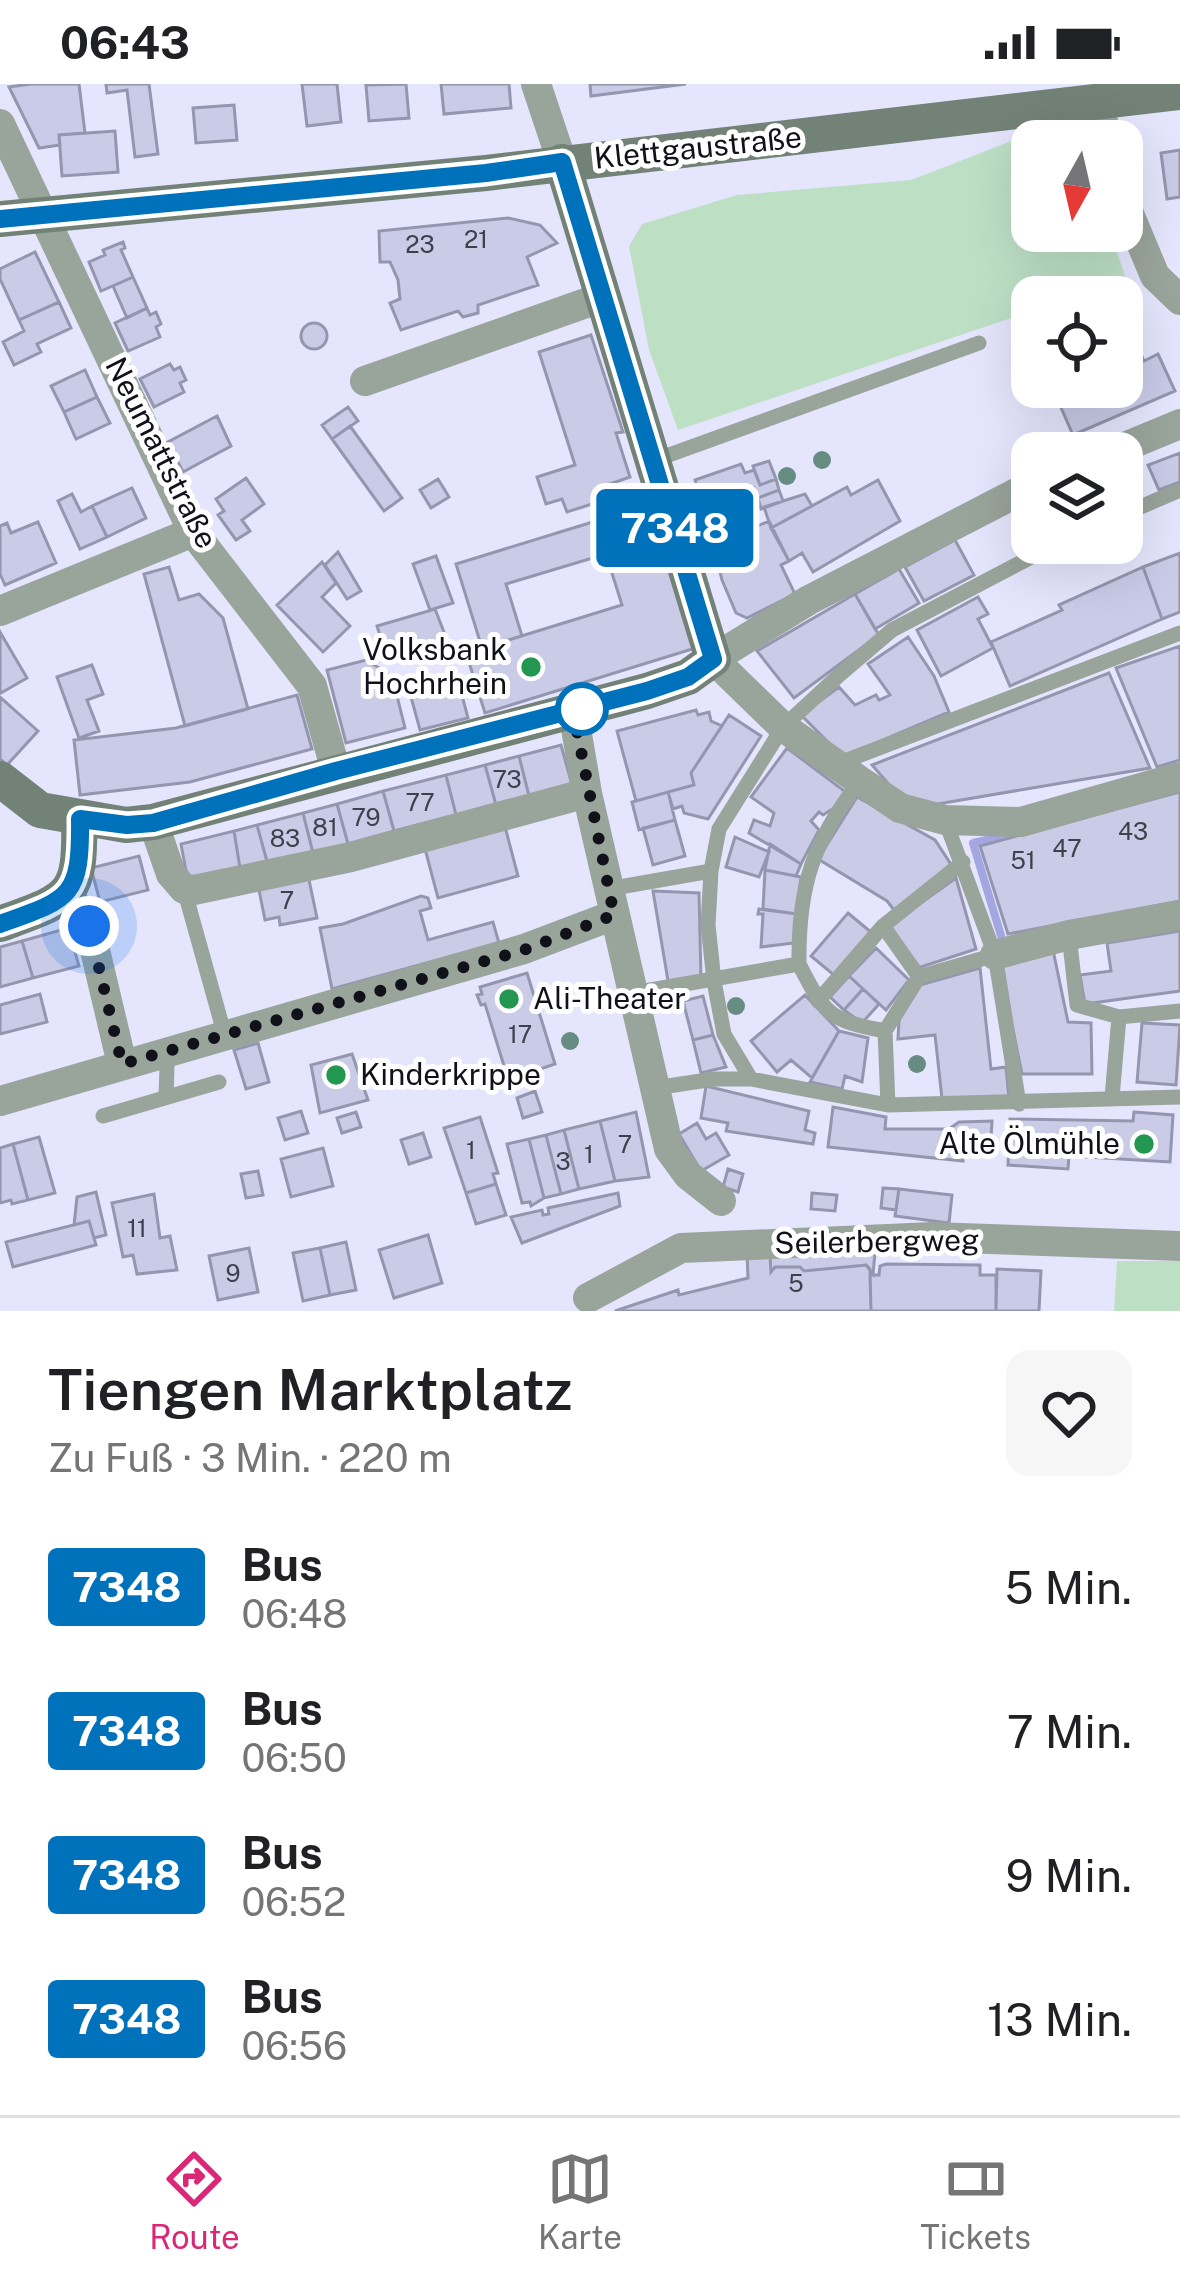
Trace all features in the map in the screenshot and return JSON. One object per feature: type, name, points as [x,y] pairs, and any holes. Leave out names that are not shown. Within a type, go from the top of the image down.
[{"type":"street","points":[[536,84],[713,659],[783,727],[849,773],[900,808],[946,820],[1021,821],[1180,777]]},
{"type":"street","name":"Klettgaustraße","points":[[0,219],[486,173],[1180,92]]},
{"type":"street","points":[[1099,102],[1103,120]]},
{"type":"street","name":"Neumattstraße","points":[[0,124],[194,532],[312,686],[336,771]]},
{"type":"street","points":[[1143,247],[1155,275],[1180,300]]},
{"type":"street","points":[[365,382],[603,297]]},
{"type":"street","points":[[1143,439],[1180,424]]},
{"type":"street","points":[[0,779],[40,810],[127,825],[153,823],[573,711],[688,677],[809,600],[1011,496]]},
{"type":"street","points":[[0,610],[194,532]]},
{"type":"street","points":[[573,711],[587,793],[669,1149],[688,1175],[721,1201]]},
{"type":"street","points":[[153,823],[171,874],[184,889],[351,857],[587,793]]},
{"type":"street","points":[[0,923],[68,895],[80,866],[80,819]]},
{"type":"street","points":[[68,895],[89,926],[122,1064]]},
{"type":"street","points":[[0,1101],[524,950],[611,902]]},
{"type":"street","points":[[995,955],[1069,935],[1180,915]]},
{"type":"street","name":"Seilerbergweg","points":[[587,1298],[681,1248],[933,1237],[1180,1246]]},
{"type":"lane","points":[[655,460],[980,343]]},
{"type":"lane","points":[[1143,506],[1180,490]]},
{"type":"lane","points":[[751,1079],[724,1034],[714,981],[708,926],[719,830],[783,727],[892,630],[1018,564]]},
{"type":"lane","points":[[885,1031],[844,1024],[818,1001],[799,964],[811,862],[849,773],[1180,633]]},
{"type":"lane","points":[[946,820],[995,955],[1019,1104]]},
{"type":"lane","points":[[818,1001],[883,926],[963,862]]},
{"type":"lane","points":[[611,902],[711,871]]},
{"type":"lane","points":[[184,889],[225,1036]]},
{"type":"lane","points":[[883,926],[919,977]]},
{"type":"lane","points":[[1069,935],[1077,1005],[1119,1017],[1180,1011]]},
{"type":"lane","points":[[888,1105],[885,1031],[919,977],[995,955]]},
{"type":"lane","points":[[633,993],[799,964]]},
{"type":"lane","points":[[1112,1098],[1119,1017]]},
{"type":"lane","points":[[157,1054],[167,1066],[166,1097]]},
{"type":"lane","points":[[655,1088],[751,1079],[888,1105],[1180,1097]]},
{"type":"lane","points":[[103,1115],[219,1082]]},
{"type":"green space","points":[[1011,141],[1011,252],[1117,252],[1125,276],[1011,276],[1011,318],[678,430],[649,350],[629,246],[642,224],[737,195],[911,180]]},
{"type":"green space","points":[[1117,1261],[1180,1261],[1180,1311],[1114,1311]]},
{"type":"building","points":[[79,84],[85,133],[59,135],[60,145],[39,148],[9,87]]},
{"type":"building","points":[[106,84],[149,84],[158,154],[135,157],[127,90],[107,93]]},
{"type":"building","points":[[302,84],[337,84],[341,122],[307,126]]},
{"type":"building","points":[[406,84],[409,118],[369,121],[366,85]]},
{"type":"building","points":[[441,84],[509,84],[511,108],[444,114]]},
{"type":"building","points":[[590,84],[686,84],[591,96]]},
{"type":"building","points":[[234,105],[237,140],[196,143],[193,108]]},
{"type":"building","points":[[115,131],[118,172],[62,176],[59,135]]},
{"type":"building","points":[[1180,150],[1180,197],[1167,199],[1161,153]]},
{"type":"building","points":[[508,218],[540,225],[557,243],[527,257],[538,285],[478,305],[478,313],[463,317],[458,311],[401,330],[390,303],[400,299],[398,280],[390,262],[380,262],[379,231]]},
{"type":"building","points":[[123,242],[121,250],[133,277],[101,291],[89,262]]},
{"type":"building","points":[[35,252],[59,302],[19,320],[0,269]]},
{"type":"building","points":[[133,277],[147,308],[127,318],[113,286]]},
{"type":"building","points":[[59,302],[71,328],[37,344],[41,352],[14,365],[3,342],[24,331],[19,320]]},
{"type":"building","points":[[147,308],[150,315],[156,312],[160,337],[128,351],[115,323]]},
{"type":"building","points":[[314,323],[327,336],[314,349],[301,336]]},
{"type":"building","points":[[591,335],[623,432],[616,433],[630,477],[610,484],[614,497],[567,512],[562,499],[546,504],[537,477],[575,465],[539,352]]},
{"type":"building","points":[[1158,354],[1175,391],[1143,405],[1143,359]]},
{"type":"building","points":[[170,364],[174,370],[180,367],[186,380],[180,383],[184,392],[154,407],[140,379]]},
{"type":"building","points":[[85,370],[97,397],[64,412],[51,386]]},
{"type":"building","points":[[97,397],[110,423],[76,439],[64,412]]},
{"type":"building","points":[[348,407],[358,421],[332,439],[322,425]]},
{"type":"building","points":[[1061,408],[1136,408],[1080,432],[1072,432]]},
{"type":"building","points":[[217,416],[231,446],[183,472],[168,442]]},
{"type":"building","points":[[350,426],[402,498],[384,511],[332,439]]},
{"type":"building","points":[[1180,453],[1180,482],[1159,490],[1148,465]]},
{"type":"building","points":[[769,461],[776,479],[760,485],[753,466]]},
{"type":"building","points":[[741,464],[745,473],[754,470],[760,485],[776,479],[779,490],[758,498],[754,488],[704,506],[695,480]]},
{"type":"building","points":[[246,478],[264,504],[242,520],[250,531],[236,540],[218,515],[224,511],[216,499]]},
{"type":"building","points":[[438,479],[449,497],[431,508],[420,490]]},
{"type":"building","points":[[878,480],[900,521],[813,572],[802,553],[789,561],[771,528],[847,487],[851,495]]},
{"type":"building","points":[[132,488],[146,518],[107,537],[92,506]]},
{"type":"building","points":[[779,490],[783,501],[761,509],[758,498]]},
{"type":"building","points":[[72,494],[81,512],[92,506],[107,537],[80,549],[58,501]]},
{"type":"building","points":[[805,494],[812,506],[771,528],[764,507]]},
{"type":"building","points":[[656,500],[702,646],[485,713],[466,653],[622,605],[595,519]]},
{"type":"building","points":[[730,512],[737,535],[769,521],[789,561],[781,565],[795,594],[747,618],[736,613],[722,580],[707,520]]},
{"type":"building","points":[[596,521],[606,554],[506,584],[522,636],[482,648],[456,564]]},
{"type":"building","points":[[38,522],[56,563],[5,585],[0,574],[0,526],[7,523],[11,533]]},
{"type":"building","points":[[955,540],[974,575],[924,601],[905,567]]},
{"type":"building","points":[[338,552],[361,591],[347,599],[325,565]]},
{"type":"building","points":[[1180,553],[1180,612],[1162,619],[1143,567]]},
{"type":"building","points":[[436,556],[453,603],[430,610],[413,564]]},
{"type":"building","points":[[322,562],[336,583],[322,597],[350,626],[323,652],[277,605]]},
{"type":"building","points":[[169,567],[179,600],[199,594],[223,618],[248,709],[185,726],[144,574]]},
{"type":"building","points":[[1143,567],[1162,619],[1010,686],[991,642]]},
{"type":"building","points":[[899,569],[919,603],[875,629],[855,594]]},
{"type":"building","points":[[855,594],[879,635],[794,698],[757,651]]},
{"type":"building","points":[[978,597],[988,614],[978,619],[993,648],[941,676],[917,630]]},
{"type":"building","points":[[435,609],[449,645],[387,658],[377,626]]},
{"type":"building","points":[[0,632],[27,678],[1,693],[0,691]]},
{"type":"building","points":[[908,637],[934,676],[949,712],[843,757],[801,715],[839,687],[855,705],[876,695],[879,700],[890,695],[868,664]]},
{"type":"building","points":[[1180,646],[1180,760],[1157,767],[1116,668]]},
{"type":"building","points":[[366,660],[386,672],[405,728],[346,743],[327,670]]},
{"type":"building","points":[[92,665],[103,694],[87,700],[99,731],[79,738],[57,677]]},
{"type":"building","points":[[456,673],[468,718],[420,730],[408,686]]},
{"type":"building","points":[[1109,673],[1150,768],[926,806],[899,796],[872,765]]},
{"type":"building","points":[[297,695],[312,749],[190,782],[80,795],[74,740],[176,728]]},
{"type":"building","points":[[0,697],[38,731],[7,765],[0,759]]},
{"type":"building","points":[[696,710],[698,715],[709,712],[711,721],[722,726],[691,773],[694,785],[636,801],[617,731]]},
{"type":"building","points":[[729,715],[761,736],[708,819],[684,813],[682,806],[673,809],[668,792],[694,785],[691,773]]},
{"type":"building","points":[[561,745],[572,785],[529,796],[519,756]]},
{"type":"building","points":[[787,748],[847,793],[834,808],[823,815],[819,812],[811,821],[819,830],[801,864],[749,833],[754,820],[770,826],[774,813],[751,797]]},
{"type":"building","points":[[519,756],[529,796],[496,805],[485,765]]},
{"type":"building","points":[[485,765],[496,805],[456,815],[446,775]]},
{"type":"building","points":[[446,775],[456,815],[394,831],[383,791]]},
{"type":"building","points":[[383,791],[394,831],[348,844],[337,804]]},
{"type":"building","points":[[668,792],[675,820],[639,830],[632,802]]},
{"type":"building","points":[[1180,792],[1180,901],[1008,934],[980,846]]},
{"type":"building","points":[[857,797],[935,840],[952,866],[894,910],[818,859]]},
{"type":"building","points":[[337,804],[348,844],[313,853],[303,813]]},
{"type":"building","points":[[303,813],[313,853],[268,865],[257,825]]},
{"type":"building","points":[[675,820],[685,856],[653,865],[643,828]]},
{"type":"building","points":[[504,823],[518,876],[438,898],[424,845]]},
{"type":"building","points":[[257,825],[268,865],[240,868],[234,831]]},
{"type":"building","points":[[234,831],[240,868],[188,882],[181,844]]},
{"type":"building","points":[[735,837],[769,852],[759,877],[726,867]]},
{"type":"building","points":[[770,844],[801,864],[796,876],[765,870]]},
{"type":"building","points":[[139,856],[148,890],[100,902],[91,868]]},
{"type":"building","points":[[765,870],[801,877],[797,914],[763,909]]},
{"type":"building","points":[[308,875],[317,918],[280,925],[279,917],[265,920],[258,885]]},
{"type":"building","points":[[956,878],[976,949],[918,968],[890,925]]},
{"type":"building","points":[[653,891],[699,893],[701,978],[668,981]]},
{"type":"building","points":[[421,896],[428,898],[431,908],[420,911],[428,940],[493,922],[499,943],[332,989],[320,928]]},
{"type":"building","points":[[759,909],[797,914],[794,943],[761,947],[763,914],[758,914]]},
{"type":"building","points":[[848,913],[872,933],[835,976],[811,956]]},
{"type":"building","points":[[68,928],[79,966],[33,978],[22,941]]},
{"type":"building","points":[[1180,931],[1180,991],[1085,1004],[1080,975],[1111,971],[1107,943]]},
{"type":"building","points":[[22,941],[33,978],[0,987],[0,947]]},
{"type":"building","points":[[876,948],[909,980],[886,1010],[849,976]]},
{"type":"building","points":[[1053,950],[1068,1022],[1091,1023],[1092,1074],[1022,1074],[999,961]]},
{"type":"building","points":[[980,968],[991,1069],[1006,1067],[1009,1099],[942,1099],[935,1035],[898,1039],[899,1020],[920,985]]},
{"type":"building","points":[[527,973],[555,1064],[508,1079],[485,1004],[481,1005],[477,995],[482,994],[480,987]]},
{"type":"building","points":[[849,976],[863,989],[844,1010],[830,997]]},
{"type":"building","points":[[863,989],[879,1004],[862,1023],[844,1010]]},
{"type":"building","points":[[40,994],[47,1022],[0,1034],[0,1005]]},
{"type":"building","points":[[805,995],[839,1031],[812,1078],[791,1060],[777,1072],[751,1041]]},
{"type":"building","points":[[703,996],[713,1035],[693,1040],[683,1001]]},
{"type":"building","points":[[1142,1023],[1180,1025],[1176,1085],[1137,1082]]},
{"type":"building","points":[[839,1031],[868,1038],[862,1082],[845,1076],[842,1089],[810,1082]]},
{"type":"building","points":[[713,1035],[726,1067],[701,1073],[693,1040]]},
{"type":"building","points":[[258,1043],[269,1082],[246,1089],[234,1050]]},
{"type":"building","name":"Kinderkrippe","points":[[352,1054],[368,1100],[320,1113],[311,1065]]},
{"type":"building","points":[[706,1086],[809,1111],[805,1130],[815,1133],[813,1144],[726,1131],[728,1123],[701,1118]]},
{"type":"building","points":[[535,1091],[542,1112],[523,1118],[517,1098]]},
{"type":"building","points":[[833,1107],[886,1117],[885,1129],[949,1129],[959,1122],[992,1121],[990,1156],[963,1154],[963,1161],[828,1147]]},
{"type":"building","points":[[301,1111],[308,1133],[285,1140],[278,1118]]},
{"type":"building","points":[[356,1112],[361,1127],[342,1133],[337,1118]]},
{"type":"building","points":[[636,1112],[649,1177],[615,1181],[600,1121]]},
{"type":"building","points":[[1134,1112],[1173,1115],[1170,1162],[1069,1156],[1068,1169],[1008,1165],[1010,1119],[1133,1121]]},
{"type":"building","points":[[480,1117],[498,1173],[493,1174],[496,1184],[466,1193],[444,1128]]},
{"type":"building","points":[[600,1121],[615,1181],[579,1189],[564,1130]]},
{"type":"building","points":[[697,1123],[706,1139],[716,1133],[729,1155],[701,1171],[679,1134]]},
{"type":"building","points":[[564,1130],[579,1189],[561,1194],[546,1135]]},
{"type":"building","points":[[423,1133],[431,1157],[409,1164],[401,1140]]},
{"type":"building","points":[[546,1135],[561,1194],[544,1198],[529,1139]]},
{"type":"building","points":[[39,1137],[55,1193],[28,1200],[13,1144]]},
{"type":"building","points":[[529,1139],[544,1198],[531,1206],[522,1203],[507,1144]]},
{"type":"building","points":[[13,1144],[28,1200],[0,1203],[0,1148]]},
{"type":"building","points":[[323,1148],[333,1186],[291,1197],[281,1159]]},
{"type":"building","points":[[728,1169],[743,1174],[738,1192],[723,1187]]},
{"type":"building","points":[[258,1171],[263,1195],[246,1198],[241,1174]]},
{"type":"building","points":[[496,1184],[506,1215],[476,1224],[466,1193]]},
{"type":"building","points":[[883,1188],[899,1189],[896,1210],[881,1208]]},
{"type":"building","points":[[899,1189],[952,1195],[949,1223],[895,1216]]},
{"type":"building","points":[[96,1192],[106,1235],[94,1238],[89,1221],[74,1225],[77,1197]]},
{"type":"building","points":[[618,1193],[620,1206],[522,1243],[511,1217],[542,1210],[543,1215],[549,1214],[548,1208]]},
{"type":"building","points":[[812,1193],[837,1195],[835,1211],[811,1209]]},
{"type":"building","points":[[154,1194],[160,1238],[170,1236],[177,1270],[137,1274],[133,1255],[123,1257],[112,1203]]},
{"type":"building","points":[[89,1221],[96,1245],[13,1267],[6,1242]]},
{"type":"building","points":[[428,1235],[442,1283],[394,1298],[379,1250]]},
{"type":"building","points":[[346,1242],[356,1290],[330,1295],[320,1248]]},
{"type":"building","points":[[249,1248],[258,1292],[218,1300],[209,1256]]},
{"type":"building","points":[[320,1248],[330,1295],[303,1301],[293,1253]]},
{"type":"building","points":[[747,1253],[770,1256],[771,1272],[775,1267],[804,1271],[866,1265],[871,1311],[615,1311],[678,1290],[679,1295],[748,1278]]},
{"type":"building","points":[[875,1253],[873,1274],[866,1265],[804,1271],[775,1267],[771,1272],[770,1256]]},
{"type":"building","points":[[980,1265],[980,1275],[996,1275],[996,1311],[871,1311],[870,1275],[879,1275],[880,1266]]},
{"type":"building","points":[[997,1269],[1041,1271],[1039,1311],[996,1311]]},
{"type":"waterway","points":[[1002,939],[973,843],[1014,834]]},
{"type":"bus line","name":"7348","points":[[0,219],[562,162],[713,659],[688,677],[647,691],[153,823],[80,819],[80,866],[68,895],[0,924]]},
{"type":"place","name":"Volksbank Hochrhein","points":[[531,667]]},
{"type":"place","name":"Ali-Theater","points":[[509,999]]},
{"type":"place","name":"Kinderkrippe","points":[[336,1075]]},
{"type":"place","name":"Alte Ölmühle","points":[[1144,1144]]},
{"type":"route","points":[[89,926],[122,1064],[524,950],[614,915],[573,711],[582,709]]}]
